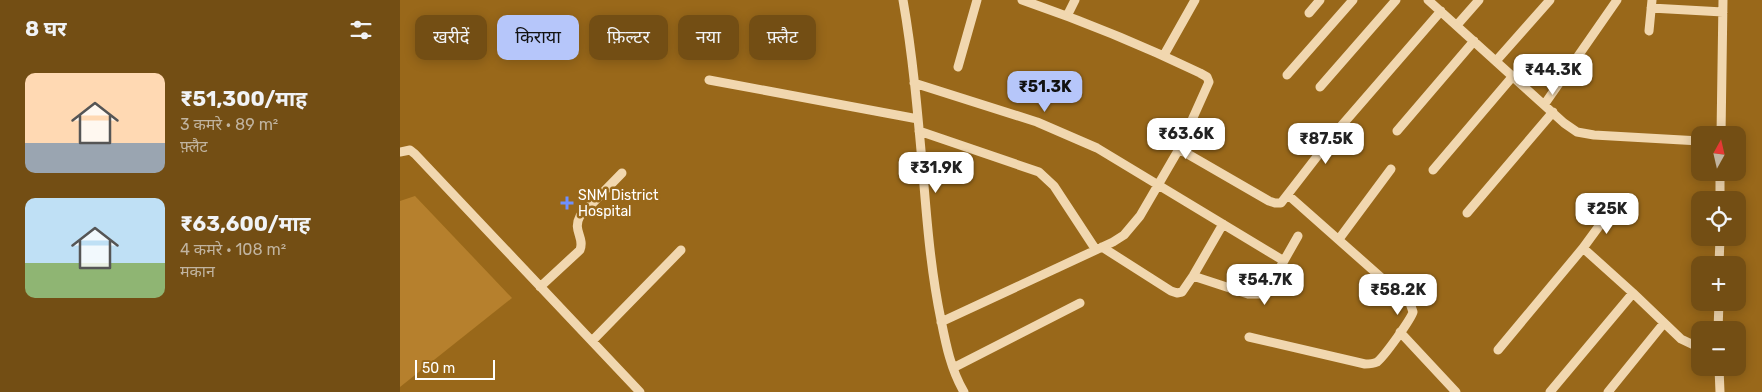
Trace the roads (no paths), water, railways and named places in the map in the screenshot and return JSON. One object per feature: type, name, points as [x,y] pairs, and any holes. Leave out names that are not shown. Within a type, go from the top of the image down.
[{"type":"street","points":[[904,0],[918,119],[930,256],[941,322],[953,368],[964,392]]},
{"type":"street","points":[[958,67],[977,0]]},
{"type":"street","points":[[941,322],[1099,249],[1124,235],[1132,228],[1179,148],[1209,82],[1207,77],[1164,55],[1115,34],[1023,0]]},
{"type":"street","points":[[1068,16],[1075,0]]},
{"type":"street","points":[[1164,55],[1195,0]]},
{"type":"street","points":[[1309,13],[1320,0]]},
{"type":"street","points":[[1287,75],[1353,0]]},
{"type":"street","points":[[1320,87],[1396,0]]},
{"type":"street","points":[[1428,0],[1570,128],[1585,134],[1691,140]]},
{"type":"street","points":[[1457,25],[1479,0]]},
{"type":"street","points":[[1496,61],[1550,0]]},
{"type":"street","points":[[1544,105],[1617,0]]},
{"type":"street","points":[[1721,126],[1723,0]]},
{"type":"street","points":[[1649,31],[1652,4],[1723,12]]},
{"type":"street","points":[[1179,148],[1275,204],[1281,203],[1336,132],[1441,12]]},
{"type":"street","points":[[1397,131],[1474,41]]},
{"type":"street","points":[[1433,170],[1513,76]]},
{"type":"street","points":[[709,80],[918,119]]},
{"type":"street","points":[[914,83],[1059,131],[1097,148],[1284,261]]},
{"type":"street","points":[[1466,213],[1553,112]]},
{"type":"street","points":[[919,131],[1039,172],[1054,186],[1099,249],[1176,293],[1182,292],[1193,276],[1223,224]]},
{"type":"street","points":[[400,152],[410,150],[415,154],[640,392]]},
{"type":"street","points":[[1339,239],[1390,169]]},
{"type":"street","points":[[540,287],[580,250],[582,246],[576,228],[580,216],[622,173]]},
{"type":"street","points":[[1249,337],[1365,364],[1372,364],[1381,358],[1412,316],[1413,307],[1288,195]]},
{"type":"street","points":[[1498,350],[1583,248],[1613,207]]},
{"type":"street","points":[[1193,276],[1248,294],[1262,294],[1269,287],[1298,236]]},
{"type":"street","points":[[1583,248],[1681,339],[1691,344]]},
{"type":"street","points":[[592,341],[681,250]]},
{"type":"street","points":[[1550,392],[1633,293]]},
{"type":"street","points":[[953,368],[1080,303]]},
{"type":"street","points":[[1608,392],[1664,323]]},
{"type":"street","points":[[1400,332],[1456,392]]},
{"type":"street","points":[[1719,376],[1720,392]]},
{"type":"place","name":"SNM District Hospital","points":[[567,203]]}]
